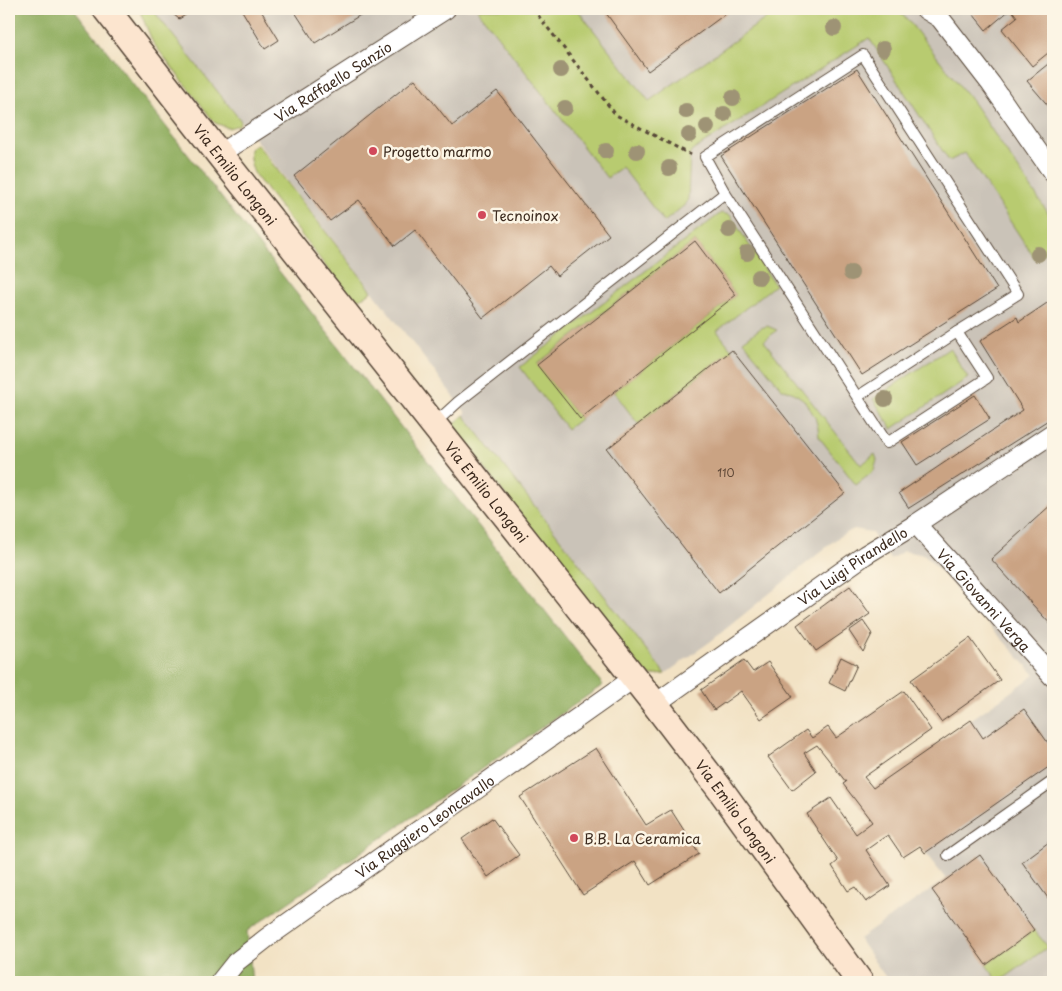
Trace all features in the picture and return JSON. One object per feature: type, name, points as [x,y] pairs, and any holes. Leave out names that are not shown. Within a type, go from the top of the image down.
[{"type":"street","name":"Via Emilio Longoni","points":[[106,9],[218,154],[634,678],[742,818],[860,982]]},
{"type":"street","name":"Via Raffaello Sanzio","points":[[218,154],[446,9]]},
{"type":"street","points":[[925,9],[940,18],[991,84],[1053,173]]},
{"type":"street","name":"Via Luigi Pirandello","points":[[654,704],[814,589],[1053,433]]},
{"type":"street","name":"Via Giovanni Verga","points":[[916,524],[1053,677]]},
{"type":"street","name":"Via Ruggiero Leoncavallo","points":[[220,982],[236,962],[268,937],[634,678]]},
{"type":"lane","points":[[857,397],[957,332],[1018,294],[863,55],[705,157],[725,193],[857,397],[887,443],[986,378],[957,332]]},
{"type":"lane","points":[[433,425],[458,402],[725,193]]},
{"type":"lane","points":[[948,854],[1053,781]]},
{"type":"path","points":[[533,9],[616,115],[690,154],[705,157]]},
{"type":"shaded area","points":[[152,9],[1053,9],[1053,982],[889,982],[859,939],[946,879],[873,788],[1035,675],[925,555],[904,551],[890,559],[871,532],[854,529],[840,536],[711,641],[665,674],[464,415],[466,413],[458,402]]},
{"type":"green space","points":[[9,9],[74,9],[603,685],[247,931],[252,982],[9,982]]},
{"type":"green space","points":[[139,9],[152,9],[241,121],[239,125],[229,128],[215,123],[153,43]]},
{"type":"green space","points":[[477,9],[577,9],[649,101],[779,9],[895,9],[907,19],[972,101],[1053,220],[1053,247],[1035,259],[965,153],[949,161],[869,38],[692,151],[690,154],[688,199],[686,204],[664,222],[622,167],[607,178]]},
{"type":"green space","points":[[257,144],[372,291],[360,299],[351,299],[255,175],[250,149]]},
{"type":"green space","points":[[721,213],[730,215],[775,285],[717,331],[732,350],[638,424],[614,392],[736,295],[695,241],[537,364],[580,419],[567,429],[520,367]]},
{"type":"green space","points":[[767,326],[777,330],[764,341],[861,465],[875,454],[877,460],[874,471],[856,485],[819,437],[815,417],[804,400],[794,393],[782,389],[743,341]]},
{"type":"green space","points":[[950,348],[968,378],[892,429],[873,399]]},
{"type":"green space","points":[[464,415],[665,674],[651,676],[643,672],[452,426]]},
{"type":"green space","points":[[1034,930],[1048,947],[999,982],[986,965]]},
{"type":"building","points":[[167,9],[195,9],[179,19]]},
{"type":"building","points":[[241,9],[260,9],[279,40],[265,49]]},
{"type":"building","points":[[293,9],[370,9],[315,43]]},
{"type":"building","points":[[603,9],[732,9],[648,71]]},
{"type":"building","points":[[969,9],[1011,9],[986,30]]},
{"type":"building","points":[[1011,9],[1053,9],[1053,60],[1048,53],[1032,66],[1002,29],[1017,17]]},
{"type":"building","points":[[1053,60],[1053,107],[1051,109],[1027,81]]},
{"type":"building","points":[[857,69],[997,289],[862,375],[721,156]]},
{"type":"building","name":"Tecnoinox","points":[[415,79],[452,126],[497,91],[609,235],[557,276],[549,266],[483,318],[415,230],[395,246],[359,200],[330,221],[294,176]]},
{"type":"building","points":[[695,241],[736,295],[580,419],[537,365]]},
{"type":"building","points":[[1053,299],[1053,417],[909,508],[899,493],[1023,410],[980,341],[1017,317],[1019,322]]},
{"type":"building","points":[[732,350],[845,493],[719,593],[607,449]]},
{"type":"building","points":[[975,395],[990,419],[917,465],[902,442]]},
{"type":"building","points":[[1053,503],[1053,627],[991,559]]},
{"type":"building","points":[[850,586],[870,614],[816,651],[797,625]]},
{"type":"building","points":[[863,621],[872,634],[863,652],[849,631]]},
{"type":"building","points":[[970,638],[1000,680],[941,722],[911,680]]},
{"type":"building","points":[[841,657],[857,665],[845,691],[829,683]]},
{"type":"building","points":[[744,660],[753,672],[768,662],[793,697],[761,719],[741,691],[714,710],[701,690]]},
{"type":"building","points":[[904,691],[931,730],[864,777],[873,788],[971,720],[983,738],[1024,709],[1053,750],[1053,764],[925,853],[920,846],[903,857],[888,835],[866,850],[890,886],[866,902],[855,887],[848,891],[832,866],[838,861],[807,814],[831,798],[856,834],[872,822],[843,784],[846,782],[817,745],[804,753],[816,771],[792,790],[768,757],[806,730],[812,738],[828,727],[836,738]]},
{"type":"building","points":[[596,748],[646,825],[671,810],[699,854],[650,885],[635,861],[583,895],[520,797]]},
{"type":"building","points":[[492,818],[519,855],[488,877],[462,839]]},
{"type":"building","points":[[1053,839],[1053,905],[1022,862]]},
{"type":"building","points":[[980,855],[1034,930],[986,965],[932,890]]},
{"type":"place","name":"Progetto marmo","points":[[373,151]]},
{"type":"place","name":"Tecnoinox","points":[[482,215]]},
{"type":"place","name":"B.B. La Ceramica","points":[[574,838]]}]
